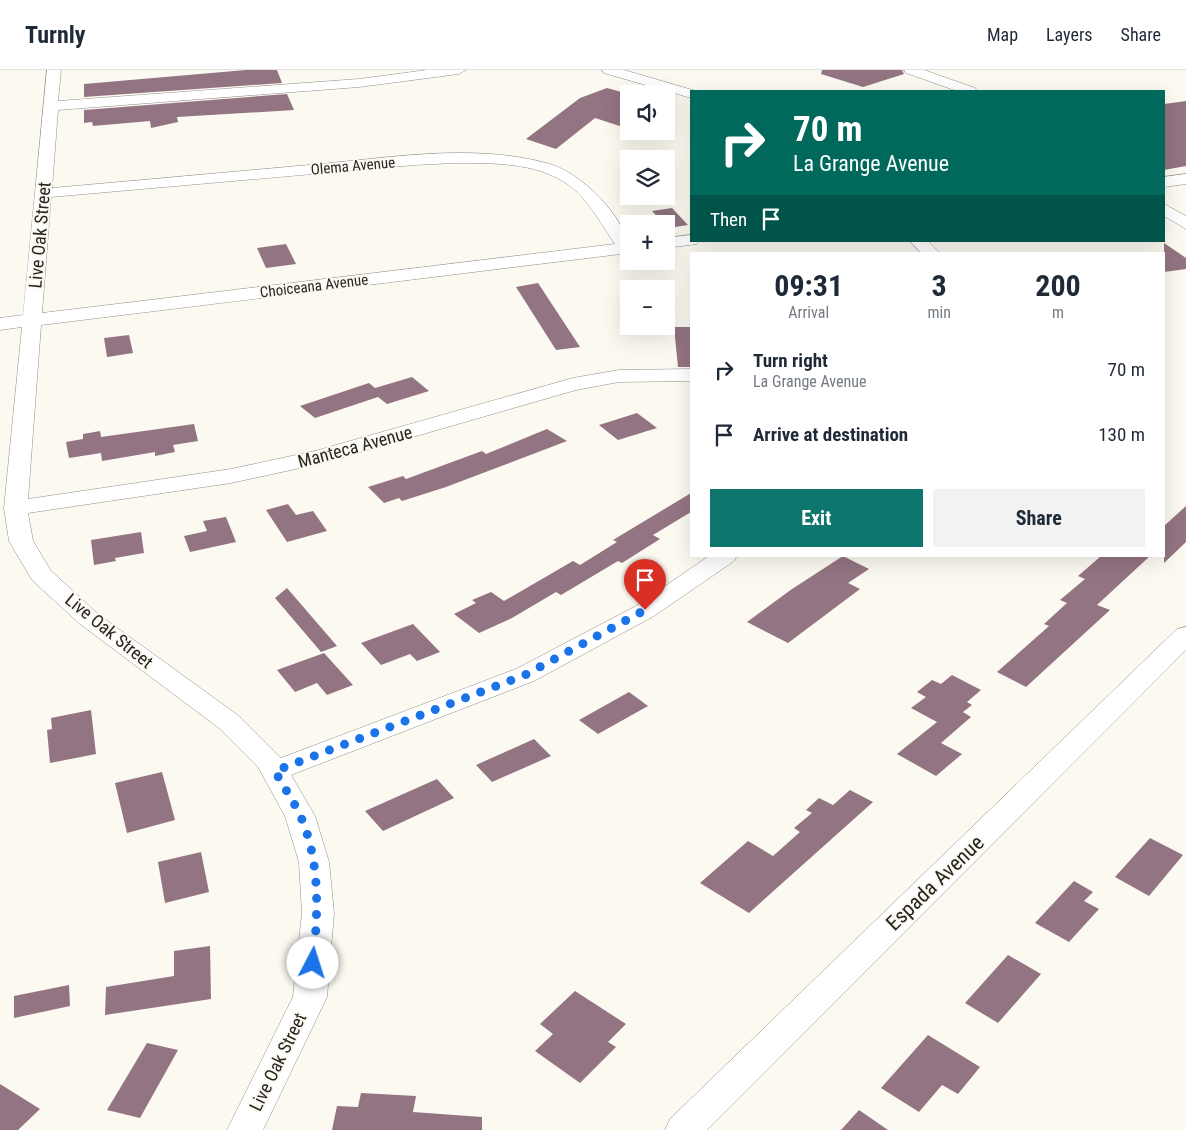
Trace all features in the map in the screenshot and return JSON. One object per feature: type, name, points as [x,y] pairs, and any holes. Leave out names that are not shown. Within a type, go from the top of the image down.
[{"type":"street","name":"Live Oak Street","points":[[54,70],[45,193],[16,508],[21,541],[41,574],[90,619],[228,722],[269,761],[303,826],[314,862],[318,912],[310,997],[245,1130]]},
{"type":"street","points":[[50,106],[359,82],[459,70]]},
{"type":"street","points":[[609,70],[690,94]]},
{"type":"street","points":[[912,70],[967,90]]},
{"type":"street","name":"Olema Avenue","points":[[45,193],[415,160],[469,157],[515,161],[563,175],[581,186],[620,239]]},
{"type":"street","points":[[1165,182],[1186,180]]},
{"type":"street","points":[[1165,210],[1186,224]]},
{"type":"street","points":[[675,242],[690,240]]},
{"type":"street","points":[[919,242],[930,252]]},
{"type":"street","name":"Choiceana Avenue","points":[[0,324],[620,249]]},
{"type":"street","name":"Manteca Avenue","points":[[16,508],[231,476],[319,458],[573,384],[619,376],[690,375]]},
{"type":"street","points":[[275,771],[525,675],[645,610],[724,557]]},
{"type":"street","name":"Espada Avenue","points":[[683,1130],[1186,636]]},
{"type":"building","points":[[246,70],[277,70],[282,83],[84,97],[84,84]]},
{"type":"building","points":[[822,70],[902,70],[904,74],[863,87],[821,74]]},
{"type":"building","points":[[607,88],[620,92],[620,126],[595,118],[556,149],[526,139],[580,98]]},
{"type":"building","points":[[287,94],[294,110],[177,117],[178,122],[151,128],[150,121],[93,126],[92,122],[84,123],[84,110]]},
{"type":"building","points":[[1186,101],[1186,166],[1165,170],[1165,104]]},
{"type":"building","points":[[672,208],[688,225],[675,227],[675,215],[656,215],[652,211]]},
{"type":"building","points":[[1164,243],[1186,258],[1186,269],[1165,272]]},
{"type":"building","points":[[286,244],[296,264],[266,268],[257,248]]},
{"type":"building","points":[[538,283],[580,347],[556,350],[516,287]]},
{"type":"building","points":[[675,327],[690,327],[690,367],[678,367]]},
{"type":"building","points":[[129,335],[133,353],[107,357],[104,338]]},
{"type":"building","points":[[412,377],[429,391],[387,404],[378,397],[315,418],[300,406],[369,383],[375,388]]},
{"type":"building","points":[[637,413],[657,428],[618,440],[599,425]]},
{"type":"building","points":[[194,424],[198,441],[173,445],[175,452],[155,456],[155,452],[102,461],[101,453],[69,458],[66,442],[83,439],[83,434],[100,431],[101,437]]},
{"type":"building","points":[[547,429],[567,441],[446,487],[402,501],[399,498],[384,503],[368,487],[403,476],[406,479],[482,451],[486,454]]},
{"type":"building","points":[[690,494],[690,513],[653,535],[660,539],[622,563],[618,561],[561,595],[556,592],[512,618],[479,633],[454,614],[476,603],[472,600],[491,592],[504,601],[573,561],[580,565],[617,542],[613,540]]},
{"type":"building","points":[[288,504],[296,515],[313,511],[327,531],[287,542],[266,510]]},
{"type":"building","points":[[1186,506],[1186,542],[1164,563],[1165,557],[1165,525]]},
{"type":"building","points":[[226,517],[236,542],[190,552],[184,536],[207,531],[203,521]]},
{"type":"building","points":[[141,532],[144,553],[115,558],[116,561],[94,565],[91,540]]},
{"type":"building","points":[[841,557],[869,569],[848,583],[860,589],[788,643],[747,622],[792,589]]},
{"type":"building","points":[[1100,557],[1149,557],[1097,605],[1110,610],[1026,687],[997,672],[1049,626],[1044,624],[1067,603],[1060,600],[1085,579],[1078,576]]},
{"type":"building","points":[[287,588],[337,646],[321,652],[275,598]]},
{"type":"building","points":[[413,624],[440,652],[417,661],[410,654],[381,665],[361,643]]},
{"type":"building","points":[[324,653],[353,685],[327,695],[317,683],[295,692],[277,670]]},
{"type":"building","points":[[952,675],[981,690],[967,702],[972,705],[963,712],[971,717],[941,743],[962,754],[936,776],[897,754],[937,722],[911,708],[926,697],[917,692],[932,680],[941,684]]},
{"type":"building","points":[[629,692],[648,706],[598,734],[579,720]]},
{"type":"building","points":[[91,710],[96,754],[50,763],[47,730],[52,729],[51,718]]},
{"type":"building","points":[[534,739],[551,756],[492,782],[476,765]]},
{"type":"building","points":[[162,772],[175,820],[127,833],[115,783]]},
{"type":"building","points":[[437,779],[454,798],[383,831],[365,811]]},
{"type":"building","points":[[850,790],[873,802],[749,913],[700,883],[748,841],[773,856],[800,832],[794,828],[812,813],[806,810],[819,798],[833,805]]},
{"type":"building","points":[[1150,838],[1183,855],[1149,896],[1115,877]]},
{"type":"building","points":[[201,852],[209,892],[165,903],[158,862]]},
{"type":"building","points":[[1074,881],[1093,892],[1084,901],[1099,909],[1069,942],[1035,923]]},
{"type":"building","points":[[210,946],[211,999],[105,1015],[106,987],[174,976],[174,951]]},
{"type":"building","points":[[1008,955],[1041,974],[998,1023],[965,1003]]},
{"type":"building","points":[[69,985],[70,1006],[14,1018],[14,996]]},
{"type":"building","points":[[575,991],[626,1024],[608,1042],[616,1047],[580,1083],[535,1051],[553,1034],[540,1024]]},
{"type":"building","points":[[928,1035],[980,1067],[958,1094],[942,1085],[919,1112],[881,1088]]},
{"type":"building","points":[[147,1043],[178,1050],[140,1118],[107,1110]]},
{"type":"building","points":[[0,1084],[40,1109],[18,1130],[0,1130]]},
{"type":"building","points":[[361,1093],[416,1096],[413,1112],[482,1117],[482,1130],[332,1130],[337,1106],[358,1107]]},
{"type":"building","points":[[859,1110],[888,1130],[841,1130]]},
{"type":"route","points":[[313,963],[318,912],[314,862],[300,816],[275,771],[525,675],[645,610]]}]
